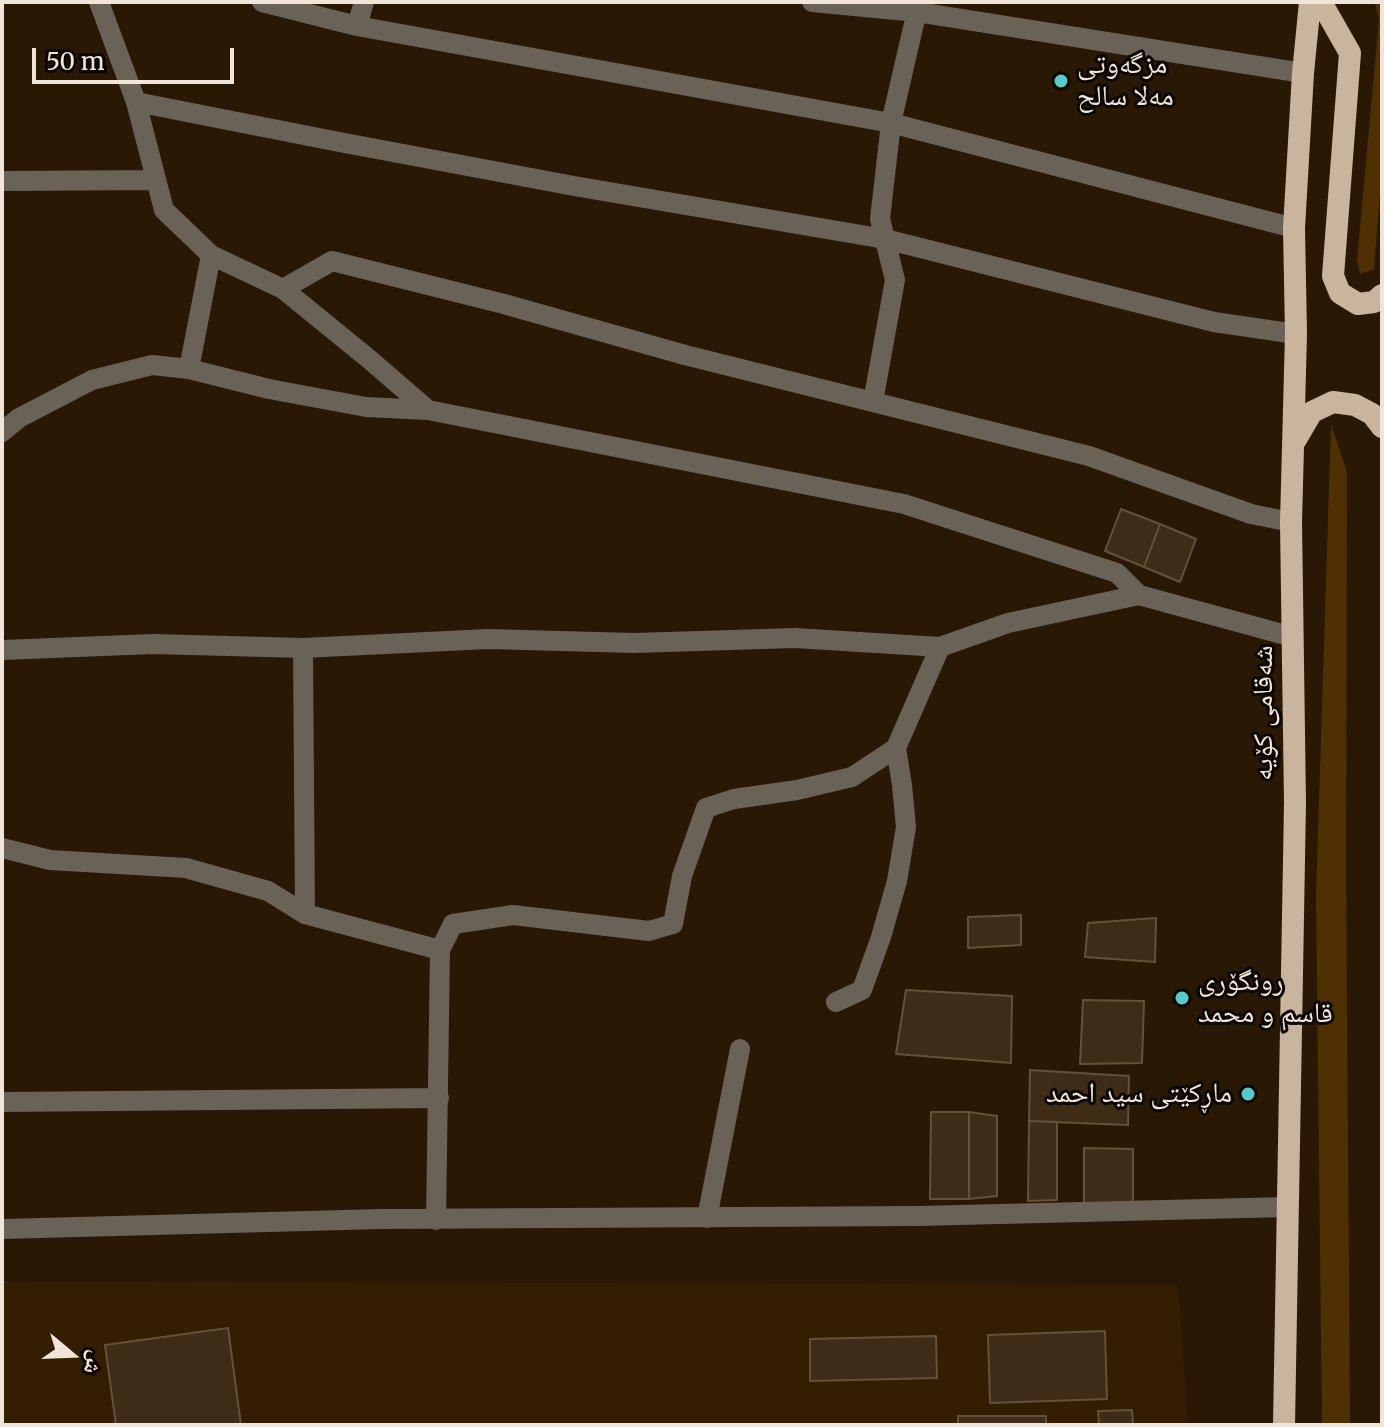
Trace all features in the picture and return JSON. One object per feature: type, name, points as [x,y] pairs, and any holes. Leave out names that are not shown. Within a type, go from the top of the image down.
[{"type":"highway","name":"شەقامی کۆیە","points":[[1284,1425],[1295,803],[1291,522],[1296,334],[1294,228],[1310,2]]},
{"type":"highway","points":[[1321,2],[1350,53],[1333,276],[1340,293],[1358,304],[1374,302],[1382,295]]},
{"type":"highway","points":[[1293,445],[1312,412],[1333,402],[1355,405],[1372,414],[1382,427]]},
{"type":"street","points":[[99,2],[136,102],[164,210],[211,255],[283,289],[428,410]]},
{"type":"street","points":[[262,2],[357,26],[891,123],[1294,228]]},
{"type":"street","points":[[357,26],[364,2]]},
{"type":"street","points":[[812,2],[918,7],[1303,73]]},
{"type":"street","points":[[873,402],[895,280],[880,219],[891,123],[918,7]]},
{"type":"street","points":[[136,102],[574,186],[885,239],[1214,322],[1296,334]]},
{"type":"street","points":[[2,181],[156,180]]},
{"type":"street","points":[[189,369],[211,255]]},
{"type":"street","points":[[283,289],[332,261],[504,304],[685,355],[1089,456],[1251,514],[1291,522]]},
{"type":"street","points":[[2,432],[11,416],[92,380],[152,365],[189,369],[269,389],[366,407],[428,410],[904,504],[1117,573],[1139,595]]},
{"type":"street","points":[[2,650],[153,644],[303,648],[488,639],[634,643],[795,638],[940,647],[1008,623],[1139,595],[1293,637]]},
{"type":"street","points":[[836,1002],[862,990],[881,937],[897,881],[906,827],[896,748],[940,647]]},
{"type":"street","points":[[303,648],[305,914]]},
{"type":"street","points":[[436,1220],[440,950],[453,924],[513,915],[649,931],[673,924],[682,876],[706,808],[734,799],[797,790],[852,777],[896,748]]},
{"type":"street","points":[[2,848],[50,860],[186,868],[268,891],[305,914],[440,950]]},
{"type":"street","points":[[707,1218],[740,1049]]},
{"type":"street","points":[[2,1102],[439,1098]]},
{"type":"street","points":[[2,1229],[436,1220],[918,1216],[1287,1207]]},
{"type":"shaded area","points":[[1375,2],[1382,2],[1382,168],[1374,269],[1360,274],[1357,260],[1379,20]]},
{"type":"shaded area","points":[[1331,424],[1347,472],[1350,1425],[1322,1425],[1316,895]]},
{"type":"shaded area","points":[[2,1281],[1178,1285],[1188,1425],[2,1425]]},
{"type":"building","points":[[1121,509],[1160,524],[1144,567],[1105,551]]},
{"type":"building","points":[[1160,524],[1196,539],[1180,582],[1144,567]]},
{"type":"building","points":[[1021,915],[1021,945],[968,948],[968,917]]},
{"type":"building","points":[[1156,918],[1155,962],[1085,957],[1088,923]]},
{"type":"building","points":[[906,990],[1012,996],[1011,1063],[896,1054]]},
{"type":"building","points":[[1083,1000],[1144,1001],[1142,1063],[1080,1064]]},
{"type":"building","points":[[1030,1070],[1129,1076],[1128,1125],[1029,1121]]},
{"type":"building","points":[[931,1112],[969,1112],[969,1199],[930,1199]]},
{"type":"building","points":[[969,1112],[997,1116],[997,1196],[969,1199]]},
{"type":"building","points":[[1029,1121],[1057,1122],[1057,1200],[1028,1201]]},
{"type":"building","points":[[1084,1148],[1133,1149],[1133,1202],[1084,1204]]},
{"type":"building","points":[[228,1328],[241,1425],[116,1425],[105,1345]]},
{"type":"building","points":[[1105,1331],[1107,1399],[990,1403],[988,1335]]},
{"type":"building","points":[[936,1336],[937,1378],[810,1381],[810,1339]]},
{"type":"building","points":[[1132,1410],[1133,1425],[1099,1425],[1098,1411]]},
{"type":"building","points":[[958,1416],[1046,1416],[1046,1425],[958,1425]]},
{"type":"place","name":"مزگەوتی مەلا سالح","points":[[1061,81]]},
{"type":"place","name":"رونگۆری قاسم و محمد","points":[[1182,998]]},
{"type":"place","name":"ماڕکێتی سید احمد","points":[[1248,1094]]}]
